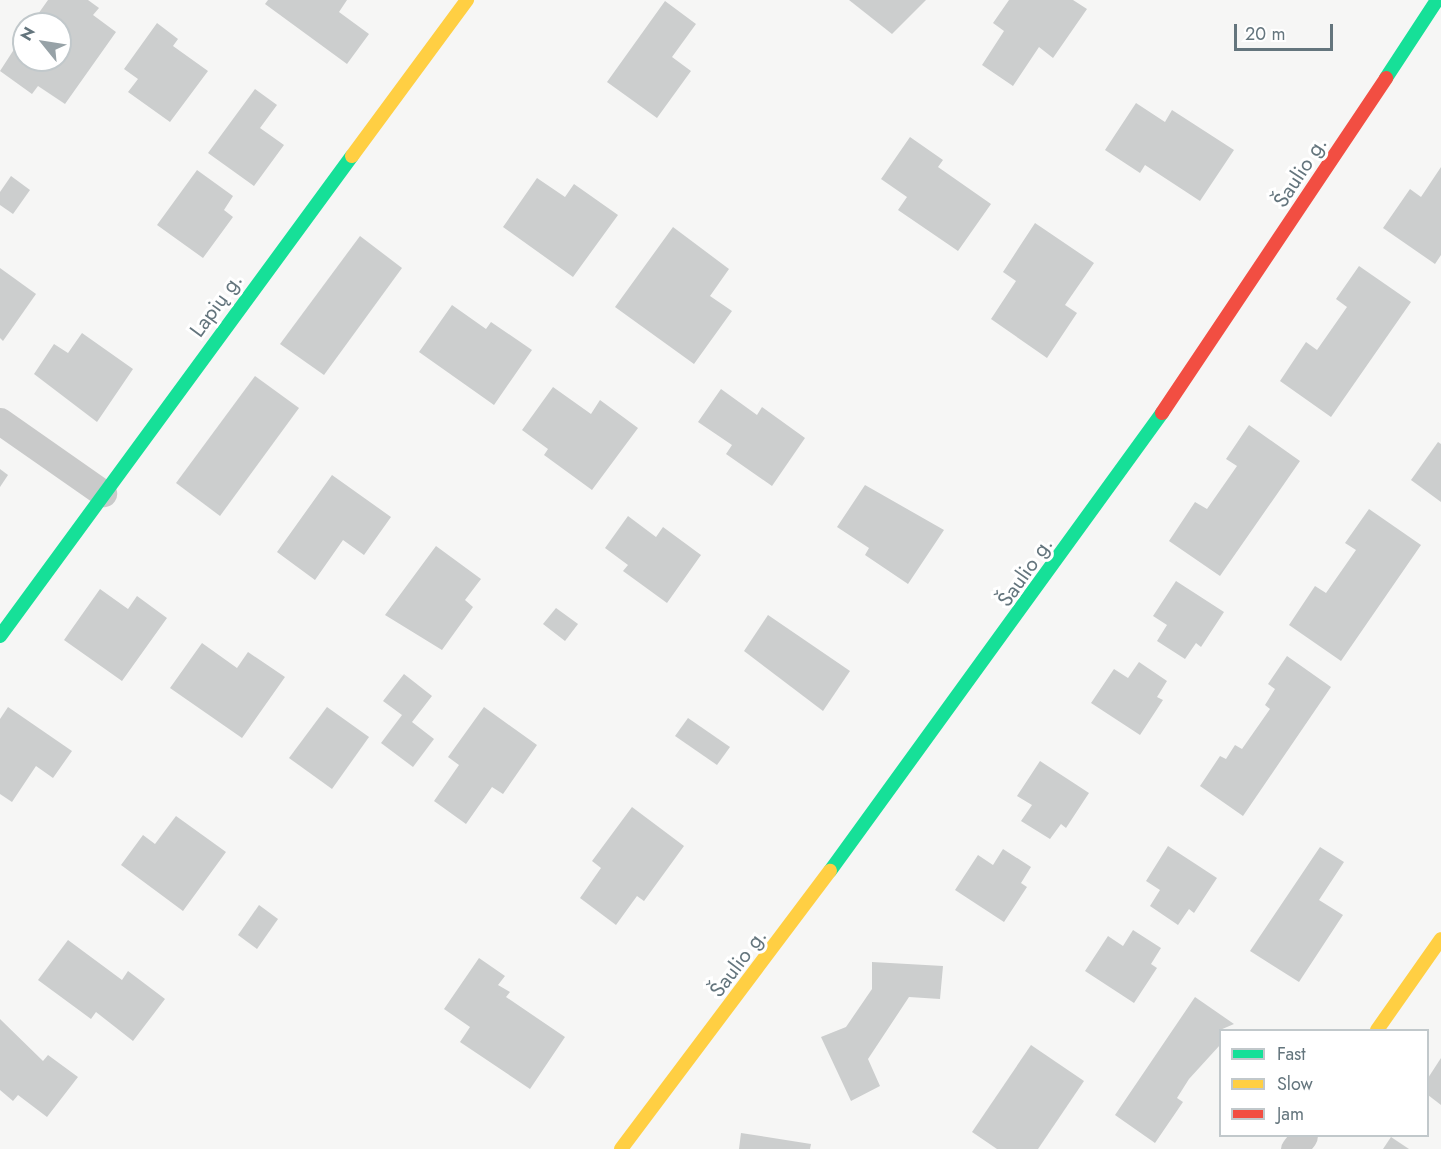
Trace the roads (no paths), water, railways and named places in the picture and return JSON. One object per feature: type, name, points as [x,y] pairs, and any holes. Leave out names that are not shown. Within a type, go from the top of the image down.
[{"type":"street","name":"Lapių g.","points":[[0,636],[467,0]]},
{"type":"street","name":"Šaulio g.","points":[[621,1149],[976,677],[1240,304],[1437,0]]},
{"type":"street","points":[[0,421],[103,493]]},
{"type":"street","points":[[1378,1029],[1441,939]]},
{"type":"street","points":[[1294,1149],[1303,1137]]}]
